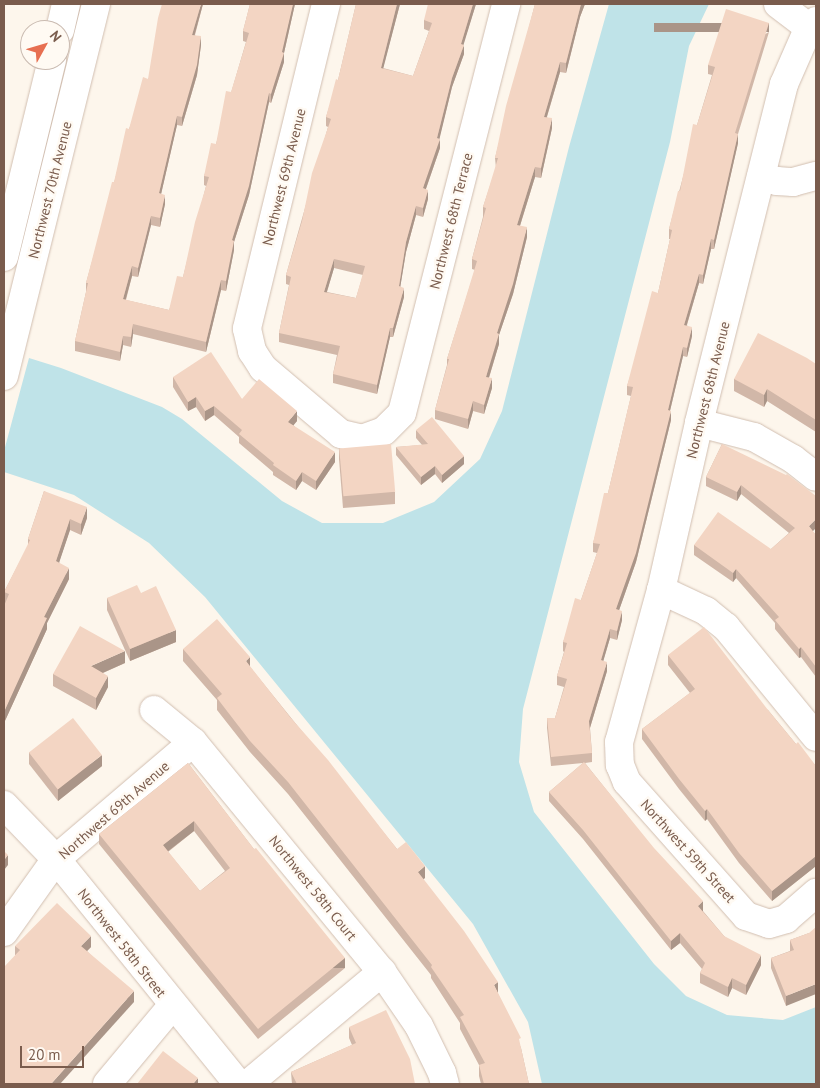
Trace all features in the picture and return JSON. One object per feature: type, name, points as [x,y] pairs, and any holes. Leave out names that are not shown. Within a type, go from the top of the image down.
[{"type":"street","points":[[62,20],[66,4]]},
{"type":"street","name":"Northwest 70th Avenue","points":[[4,376],[96,4]]},
{"type":"street","name":"Northwest 69th Avenue","points":[[326,4],[247,329],[252,351],[263,368],[341,434],[362,439],[384,432]]},
{"type":"street","name":"Northwest 68th Terrace","points":[[384,432],[402,413],[506,4]]},
{"type":"street","points":[[778,4],[814,27]]},
{"type":"street","name":"Northwest 68th Avenue","points":[[620,765],[618,742],[661,590],[700,423],[784,84],[814,27]]},
{"type":"street","name":"Northwest 70th Avenue","points":[[4,257],[50,70]]},
{"type":"street","points":[[761,176],[793,182],[816,176]]},
{"type":"street","points":[[700,423],[754,436],[793,459],[816,477]]},
{"type":"street","points":[[661,590],[706,611],[726,627],[816,737]]},
{"type":"street","name":"Northwest 58th Court","points":[[154,710],[193,742],[382,972],[419,1026],[442,1073],[444,1084]]},
{"type":"street","name":"Northwest 69th Avenue","points":[[4,932],[56,859],[193,742]]},
{"type":"street","name":"Northwest 59th Street","points":[[620,765],[627,782],[746,916],[769,924],[786,919],[816,893]]},
{"type":"street","name":"Northwest 58th Street","points":[[4,805],[56,859],[172,1006],[238,1084]]},
{"type":"street","points":[[248,1084],[382,972]]},
{"type":"street","points":[[107,1084],[172,1006]]},
{"type":"water","points":[[609,4],[709,4],[689,46],[670,142],[523,709],[519,762],[534,812],[654,964],[686,996],[727,1015],[783,1020],[816,1007],[816,1084],[542,1084],[528,1022],[473,924],[205,597],[149,543],[74,495],[4,472],[4,451],[29,358],[61,368],[162,407],[182,419],[282,501],[322,523],[383,523],[434,502],[480,459],[502,411],[569,147]]},
{"type":"building","points":[[162,4],[201,4],[192,35],[201,36],[197,65],[182,117],[177,116],[159,193],[165,195],[160,218],[151,216],[138,268],[132,266],[123,299],[169,310],[177,276],[183,277],[195,222],[209,177],[204,176],[211,143],[216,144],[226,91],[231,92],[249,33],[243,31],[250,4],[293,4],[282,52],[284,53],[271,94],[269,93],[249,186],[232,240],[234,241],[226,281],[221,280],[206,342],[133,324],[131,337],[123,336],[120,352],[75,341],[88,283],[86,283],[112,182],[114,182],[126,128],[129,129],[143,77],[148,79]]},
{"type":"building","points":[[356,4],[397,4],[381,68],[413,76],[432,23],[424,20],[428,4],[473,4],[461,44],[464,45],[452,78],[437,138],[440,139],[423,188],[428,190],[423,208],[416,206],[406,242],[399,286],[404,288],[393,328],[390,328],[377,385],[333,374],[340,346],[279,333],[291,277],[286,275],[302,221],[312,173],[331,119],[326,117],[336,79],[338,80]],"holes":[[[334,259],[365,266],[356,298],[324,292]]]},
{"type":"building","points":[[535,4],[581,4],[566,63],[560,62],[544,117],[552,118],[541,168],[535,167],[517,225],[527,227],[513,284],[497,333],[499,334],[486,377],[492,378],[484,405],[473,401],[468,419],[435,410],[449,359],[447,359],[477,261],[472,259],[486,208],[483,207],[498,158],[495,158],[506,106]]},
{"type":"building","points":[[726,9],[769,23],[735,133],[738,134],[714,240],[711,239],[703,275],[699,274],[684,325],[692,327],[687,348],[683,347],[668,410],[671,411],[636,553],[616,609],[622,611],[617,631],[610,629],[601,660],[607,662],[589,721],[592,753],[551,757],[547,718],[555,718],[567,679],[557,676],[567,643],[563,642],[575,598],[581,600],[600,544],[593,543],[604,493],[608,493],[633,387],[627,386],[652,291],[658,293],[672,230],[669,229],[678,191],[680,191],[693,124],[697,125],[715,67],[708,65]]},
{"type":"building","points":[[758,333],[816,364],[816,420],[767,389],[764,395],[734,379]]},
{"type":"building","points":[[211,352],[242,399],[259,379],[297,411],[288,422],[335,452],[316,481],[302,472],[296,481],[273,465],[274,463],[239,434],[242,430],[214,406],[205,411],[196,397],[188,402],[173,377]]},
{"type":"building","points":[[432,417],[464,456],[442,475],[435,466],[421,477],[396,447],[428,444],[416,430]]},
{"type":"building","points":[[391,444],[395,492],[343,496],[339,449]]},
{"type":"building","points":[[722,444],[787,474],[816,496],[816,519],[809,526],[816,535],[816,667],[801,647],[799,649],[775,620],[779,617],[736,569],[733,573],[694,545],[718,512],[771,549],[795,528],[741,485],[737,492],[706,477]]},
{"type":"building","points":[[44,491],[87,507],[81,524],[70,519],[56,561],[69,568],[44,617],[47,618],[4,712],[4,606],[9,594],[4,592],[30,540],[28,539]]},
{"type":"building","points":[[137,585],[141,593],[156,586],[176,630],[130,649],[107,598]]},
{"type":"building","points":[[217,619],[250,657],[246,661],[290,717],[328,760],[397,849],[406,842],[425,866],[418,872],[464,931],[498,982],[494,985],[521,1038],[519,1039],[529,1084],[484,1084],[479,1065],[485,1063],[460,1017],[464,1015],[431,967],[432,965],[288,782],[250,741],[217,698],[222,694],[183,649]]},
{"type":"building","points":[[80,626],[125,651],[91,666],[108,676],[96,698],[53,674]]},
{"type":"building","points":[[704,627],[768,710],[796,744],[798,742],[816,766],[816,856],[772,891],[739,853],[707,809],[705,811],[679,779],[642,729],[695,689],[668,655]]},
{"type":"building","points":[[73,718],[102,755],[58,790],[29,752]]},
{"type":"building","points":[[584,762],[654,848],[703,901],[698,906],[724,936],[761,955],[746,985],[732,978],[728,987],[700,973],[705,963],[680,933],[671,941],[583,830],[549,792]]},
{"type":"building","points":[[188,763],[254,849],[256,848],[345,958],[258,1029],[99,834]],"holes":[[[194,821],[230,868],[200,891],[163,845]]]},
{"type":"building","points":[[4,851],[8,855],[4,860]]},
{"type":"building","points":[[57,903],[91,936],[81,946],[134,991],[51,1084],[4,1084],[4,967],[20,950],[15,946]]},
{"type":"building","points":[[816,927],[816,984],[786,996],[771,958],[794,950],[790,940],[809,933]]},
{"type":"building","points":[[386,1010],[410,1059],[415,1084],[297,1084],[291,1072],[356,1043],[349,1027]]},
{"type":"building","points":[[163,1051],[198,1078],[193,1084],[137,1084]]}]
